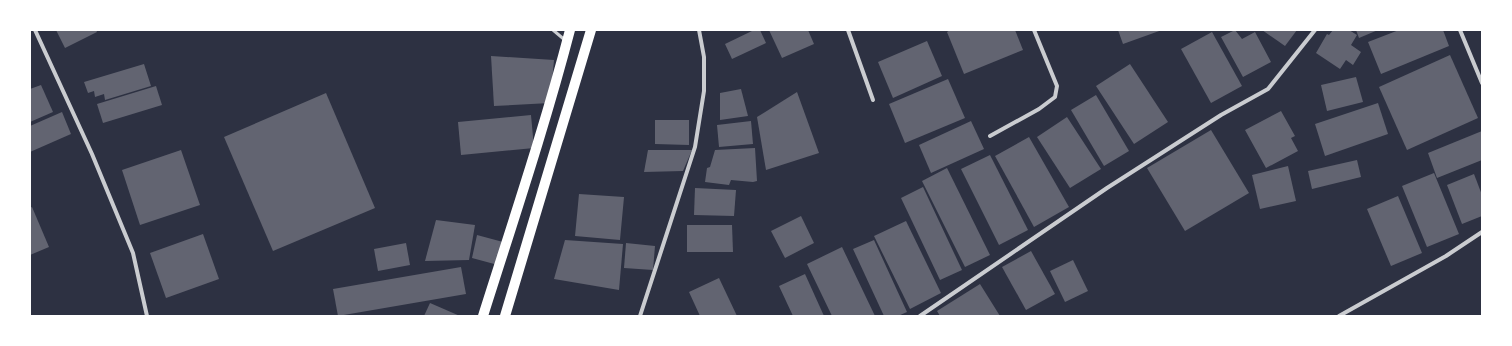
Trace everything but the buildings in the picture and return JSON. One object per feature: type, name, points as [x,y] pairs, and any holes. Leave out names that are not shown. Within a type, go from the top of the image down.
[{"type":"main road","points":[[483,316],[532,158],[550,106],[570,30]]},
{"type":"main road","points":[[505,316],[591,30]]},
{"type":"street","points":[[35,30],[92,154],[133,253],[147,316]]},
{"type":"street","points":[[640,316],[695,147],[704,91],[704,57],[699,30]]},
{"type":"street","points":[[848,30],[873,100]]},
{"type":"street","points":[[990,136],[1039,109],[1055,97],[1058,86],[1034,30]]},
{"type":"street","points":[[920,316],[1107,188],[1221,115],[1268,89],[1315,30]]},
{"type":"street","points":[[1460,30],[1482,83]]},
{"type":"street","points":[[1339,316],[1446,256],[1482,232]]},
{"type":"lane","points":[[553,30],[567,42]]}]
